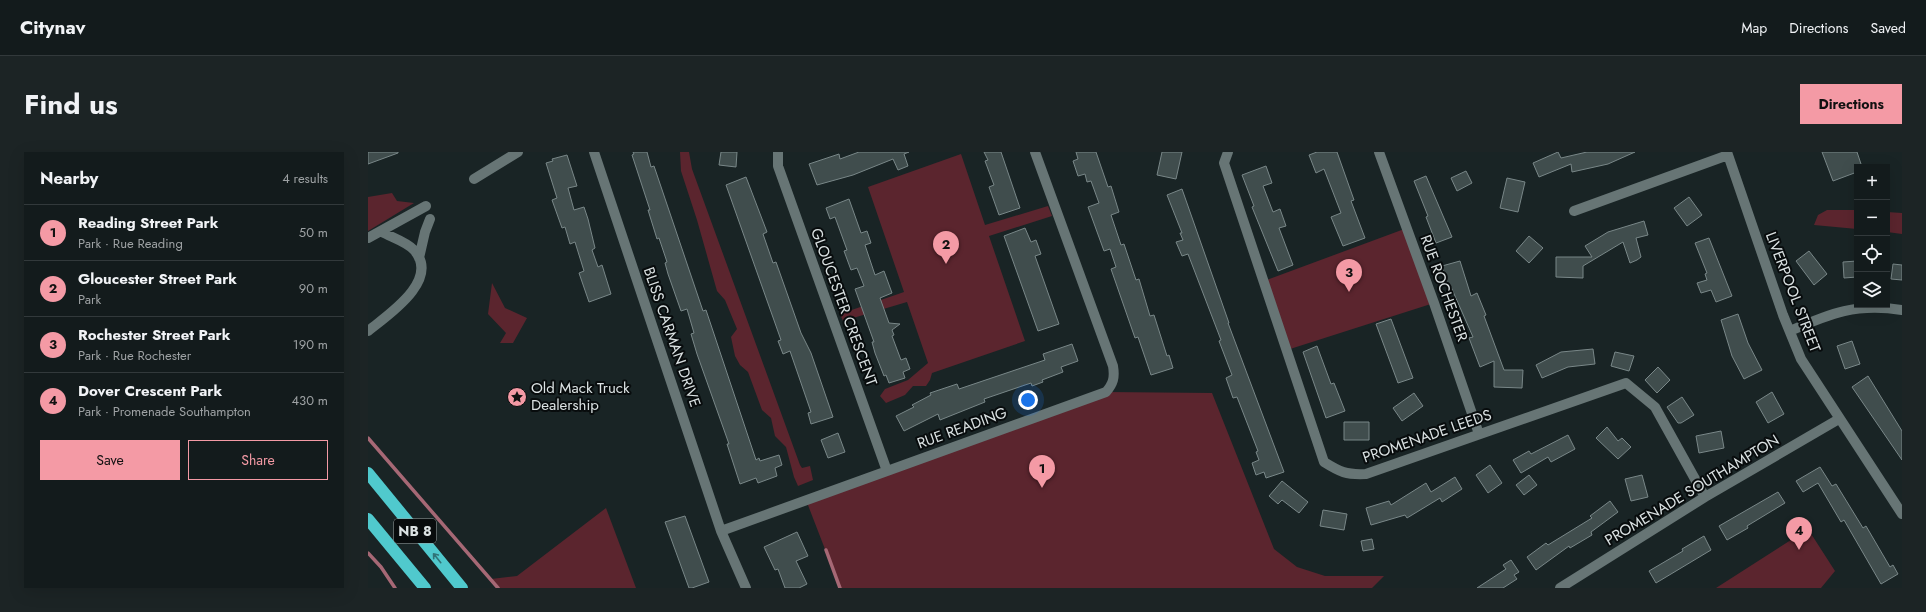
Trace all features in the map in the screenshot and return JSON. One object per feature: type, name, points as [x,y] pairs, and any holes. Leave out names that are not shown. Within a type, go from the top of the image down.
[{"type":"highway","name":"NB 8","points":[[368,473],[462,588]]},
{"type":"highway","name":"NB 8","points":[[368,519],[425,588]]},
{"type":"street","points":[[474,179],[518,152]]},
{"type":"street","name":"BLISS CARMAN DRIVE","points":[[594,152],[721,531],[746,588]]},
{"type":"street","name":"GLOUCESTER CRESCENT","points":[[778,152],[778,166],[887,471]]},
{"type":"street","name":"RUE READING","points":[[721,531],[1106,392],[1112,385],[1115,375],[1113,366],[1035,152]]},
{"type":"street","name":"PROMENADE LEEDS","points":[[1228,152],[1224,163],[1324,462],[1350,475],[1366,474],[1626,383],[1655,407],[1705,497]]},
{"type":"street","name":"RUE ROCHESTER","points":[[1379,152],[1434,303],[1479,434]]},
{"type":"street","points":[[1574,211],[1728,154]]},
{"type":"street","name":"LIVERPOOL STREET","points":[[1728,154],[1801,359],[1902,514]]},
{"type":"street","points":[[368,238],[382,232],[426,206]]},
{"type":"street","points":[[368,331],[404,302],[416,286],[420,271],[419,258],[425,232],[430,219]]},
{"type":"street","points":[[382,232],[413,249],[419,258]]},
{"type":"street","points":[[1790,331],[1818,318],[1850,309],[1881,307],[1902,310]]},
{"type":"street","name":"PROMENADE SOUTHAMPTON","points":[[1560,588],[1705,497],[1839,419]]},
{"type":"shaded area","points":[[680,152],[689,152],[692,169],[800,465],[802,468],[810,466],[813,480],[798,486],[786,447],[775,436],[771,418],[762,410],[748,372],[740,365],[735,356],[731,337],[737,329],[725,300],[717,291],[697,220],[681,171]]},
{"type":"shaded area","points":[[961,154],[985,225],[1048,206],[1052,216],[989,236],[1025,341],[932,373],[926,386],[913,386],[905,395],[886,403],[880,396],[885,389],[908,380],[928,363],[907,302],[843,321],[840,314],[904,292],[868,187]]},
{"type":"shaded area","points":[[392,193],[397,201],[414,203],[368,231],[368,197]]},
{"type":"shaded area","points":[[1827,210],[1854,210],[1854,229],[1814,225],[1818,215]]},
{"type":"shaded area","points":[[1890,212],[1902,213],[1902,234],[1890,232]]},
{"type":"shaded area","points":[[1407,228],[1434,303],[1287,350],[1264,281]]},
{"type":"shaded area","points":[[492,283],[505,308],[527,318],[513,343],[500,343],[506,333],[488,314]]},
{"type":"shaded area","points":[[1106,392],[1212,393],[1274,549],[1297,567],[1325,576],[1384,576],[1372,588],[840,588],[806,500]]},
{"type":"shaded area","points":[[606,508],[636,588],[498,588],[491,579],[517,576]]},
{"type":"shaded area","points":[[1808,529],[1835,571],[1821,588],[1716,588]]},
{"type":"building","points":[[368,152],[398,152],[398,153],[368,164]]},
{"type":"building","points":[[633,152],[647,152],[651,167],[654,166],[703,311],[706,310],[756,460],[759,458],[760,461],[779,455],[782,465],[775,468],[777,476],[758,483],[756,478],[740,484],[727,444],[729,444],[697,354],[691,334],[694,333],[687,309],[681,311],[668,274],[665,263],[667,262],[659,238],[657,239],[648,210],[650,210],[632,155],[634,154]]},
{"type":"building","points":[[721,152],[737,152],[736,167],[719,165]]},
{"type":"building","points":[[859,152],[909,152],[904,154],[908,166],[898,170],[893,159],[853,175],[817,185],[809,164],[839,154],[840,159]]},
{"type":"building","points":[[984,152],[1001,152],[1020,208],[999,215],[989,187],[994,185],[985,161],[988,160]]},
{"type":"building","points":[[1076,152],[1096,152],[1108,187],[1111,186],[1119,212],[1111,215],[1121,245],[1124,244],[1136,280],[1139,279],[1150,316],[1154,315],[1167,356],[1169,355],[1173,368],[1151,375],[1138,337],[1135,338],[1111,269],[1116,267],[1110,249],[1104,251],[1088,207],[1099,203],[1091,181],[1087,182],[1085,174],[1078,176],[1073,161],[1078,159]]},
{"type":"building","points":[[1162,152],[1182,152],[1176,179],[1157,175]]},
{"type":"building","points":[[1317,152],[1337,152],[1354,200],[1351,201],[1365,238],[1343,246],[1331,217],[1341,213],[1324,169],[1316,173],[1309,155]]},
{"type":"building","points":[[1558,152],[1561,158],[1587,152],[1635,152],[1608,164],[1572,172],[1571,164],[1539,177],[1533,163]]},
{"type":"building","points":[[1822,152],[1857,152],[1861,164],[1854,164],[1854,173],[1833,181]]},
{"type":"building","points":[[567,155],[577,186],[568,188],[574,210],[584,207],[595,248],[592,250],[598,267],[602,265],[611,294],[589,302],[579,273],[584,271],[575,242],[570,244],[565,227],[562,228],[552,200],[557,198],[546,163],[553,161],[552,159]]},
{"type":"building","points":[[1266,166],[1272,183],[1263,186],[1273,212],[1280,209],[1286,226],[1279,228],[1293,265],[1278,271],[1252,207],[1254,206],[1242,175]]},
{"type":"building","points":[[1466,171],[1472,183],[1457,191],[1451,178]]},
{"type":"building","points":[[1426,176],[1452,237],[1436,243],[1426,217],[1428,216],[1414,181]]},
{"type":"building","points":[[746,177],[767,232],[763,234],[773,263],[776,262],[801,333],[811,353],[833,417],[811,424],[808,413],[811,412],[790,351],[783,354],[778,341],[781,340],[726,185]]},
{"type":"building","points":[[1507,178],[1525,182],[1518,212],[1500,208]]},
{"type":"building","points":[[1182,189],[1228,323],[1284,472],[1266,478],[1264,472],[1256,475],[1252,463],[1259,460],[1256,452],[1258,451],[1237,397],[1233,398],[1226,378],[1232,375],[1219,341],[1221,340],[1188,254],[1182,256],[1176,242],[1183,240],[1180,233],[1182,233],[1167,195]]},
{"type":"building","points":[[1689,197],[1702,215],[1687,226],[1674,208]]},
{"type":"building","points":[[849,199],[861,233],[867,231],[871,243],[865,245],[875,275],[884,271],[892,293],[880,298],[889,323],[900,324],[892,330],[894,335],[892,336],[901,360],[906,358],[910,369],[903,372],[905,378],[889,383],[886,375],[884,376],[875,353],[872,342],[874,342],[855,289],[864,286],[857,268],[851,270],[844,251],[847,250],[835,217],[830,219],[826,208]]},
{"type":"building","points":[[1644,221],[1648,235],[1636,238],[1641,257],[1637,260],[1630,263],[1623,242],[1583,266],[1583,278],[1556,277],[1556,257],[1592,257],[1585,246],[1608,232]]},
{"type":"building","points":[[1025,228],[1031,242],[1036,240],[1041,254],[1035,256],[1059,324],[1038,331],[1004,236]]},
{"type":"building","points":[[1529,236],[1543,248],[1529,263],[1516,251]]},
{"type":"building","points":[[1709,238],[1732,296],[1716,302],[1711,290],[1701,293],[1697,283],[1707,280],[1705,274],[1707,273],[1695,243]]},
{"type":"building","points":[[1809,251],[1827,274],[1814,285],[1796,261]]},
{"type":"building","points":[[1460,261],[1471,296],[1477,293],[1486,315],[1484,316],[1504,370],[1523,370],[1522,388],[1494,387],[1494,361],[1480,367],[1469,338],[1473,337],[1451,287],[1449,288],[1442,266]]},
{"type":"building","points":[[1854,261],[1854,277],[1844,278],[1843,262]]},
{"type":"building","points":[[1893,264],[1902,265],[1902,280],[1891,279]]},
{"type":"building","points":[[1738,314],[1748,343],[1762,370],[1744,379],[1732,356],[1721,320]]},
{"type":"building","points":[[1391,319],[1413,378],[1398,383],[1376,324]]},
{"type":"building","points":[[1852,341],[1860,364],[1845,369],[1837,346]]},
{"type":"building","points":[[1072,344],[1078,361],[1061,367],[1063,372],[1042,380],[1043,382],[1032,386],[1031,383],[984,399],[985,402],[940,420],[938,414],[904,431],[896,416],[914,407],[912,405],[931,395],[930,393],[957,384],[959,389],[1045,360],[1043,354]]},
{"type":"building","points":[[1317,346],[1331,384],[1334,383],[1345,411],[1326,418],[1303,352]]},
{"type":"building","points":[[1593,349],[1595,364],[1568,367],[1542,378],[1536,365],[1561,352]]},
{"type":"building","points":[[1615,352],[1634,356],[1629,371],[1611,366]]},
{"type":"building","points":[[1658,367],[1670,380],[1657,393],[1645,380]]},
{"type":"building","points":[[1868,376],[1902,431],[1902,460],[1852,387]]},
{"type":"building","points":[[1772,392],[1784,414],[1768,423],[1756,402]]},
{"type":"building","points":[[1414,393],[1423,406],[1402,421],[1393,408]]},
{"type":"building","points":[[1682,397],[1694,415],[1681,423],[1678,423],[1667,407]]},
{"type":"building","points":[[1344,422],[1369,422],[1369,440],[1344,440]]},
{"type":"building","points":[[1607,427],[1618,441],[1622,438],[1631,447],[1618,459],[1596,438]]},
{"type":"building","points":[[1721,431],[1724,448],[1699,453],[1696,436]]},
{"type":"building","points":[[838,433],[845,452],[828,458],[821,440]]},
{"type":"building","points":[[1568,435],[1575,449],[1551,462],[1548,457],[1521,473],[1513,460],[1529,451],[1531,454]]},
{"type":"building","points":[[1490,465],[1502,483],[1488,493],[1476,475]]},
{"type":"building","points":[[1820,467],[1832,486],[1836,484],[1863,528],[1866,526],[1890,567],[1893,565],[1898,574],[1881,584],[1844,520],[1841,522],[1818,483],[1803,492],[1796,481]]},
{"type":"building","points":[[1529,475],[1537,485],[1524,495],[1516,485]]},
{"type":"building","points":[[1642,475],[1648,497],[1631,501],[1625,479]]},
{"type":"building","points":[[1455,477],[1462,489],[1442,502],[1440,498],[1407,518],[1405,515],[1371,525],[1366,508],[1389,501],[1391,505],[1426,483],[1431,492]]},
{"type":"building","points":[[1282,481],[1308,502],[1299,513],[1282,500],[1278,504],[1269,496]]},
{"type":"building","points":[[1778,492],[1785,503],[1727,540],[1719,526]]},
{"type":"building","points":[[1610,501],[1618,512],[1591,532],[1592,535],[1570,548],[1569,546],[1536,570],[1527,557],[1546,543],[1548,545],[1592,518],[1590,516]]},
{"type":"building","points":[[1323,510],[1347,514],[1344,530],[1320,526]]},
{"type":"building","points":[[685,516],[709,582],[692,588],[689,588],[665,522]]},
{"type":"building","points":[[797,532],[808,556],[796,561],[807,584],[799,588],[785,588],[778,569],[775,570],[764,547]]},
{"type":"building","points":[[1704,536],[1711,550],[1656,583],[1649,571],[1683,551],[1682,549]]},
{"type":"building","points":[[1372,539],[1374,549],[1363,551],[1361,541]]},
{"type":"building","points":[[1511,560],[1519,572],[1514,575],[1517,579],[1503,588],[1477,588],[1506,569],[1503,565]]},
{"type":"waterway","points":[[368,438],[498,588]]},
{"type":"waterway","points":[[826,550],[840,588]]},
{"type":"waterway","points":[[368,553],[381,567],[395,588]]},
{"type":"place","name":"Gloucester Street Park","points":[[946,264]]},
{"type":"place","name":"Rochester Street Park","points":[[1349,292]]},
{"type":"place","name":"Old Mack Truck Dealership","points":[[517,397]]},
{"type":"place","name":"Reading Street Park","points":[[1042,488]]},
{"type":"place","name":"Dover Crescent Park","points":[[1799,550]]}]
